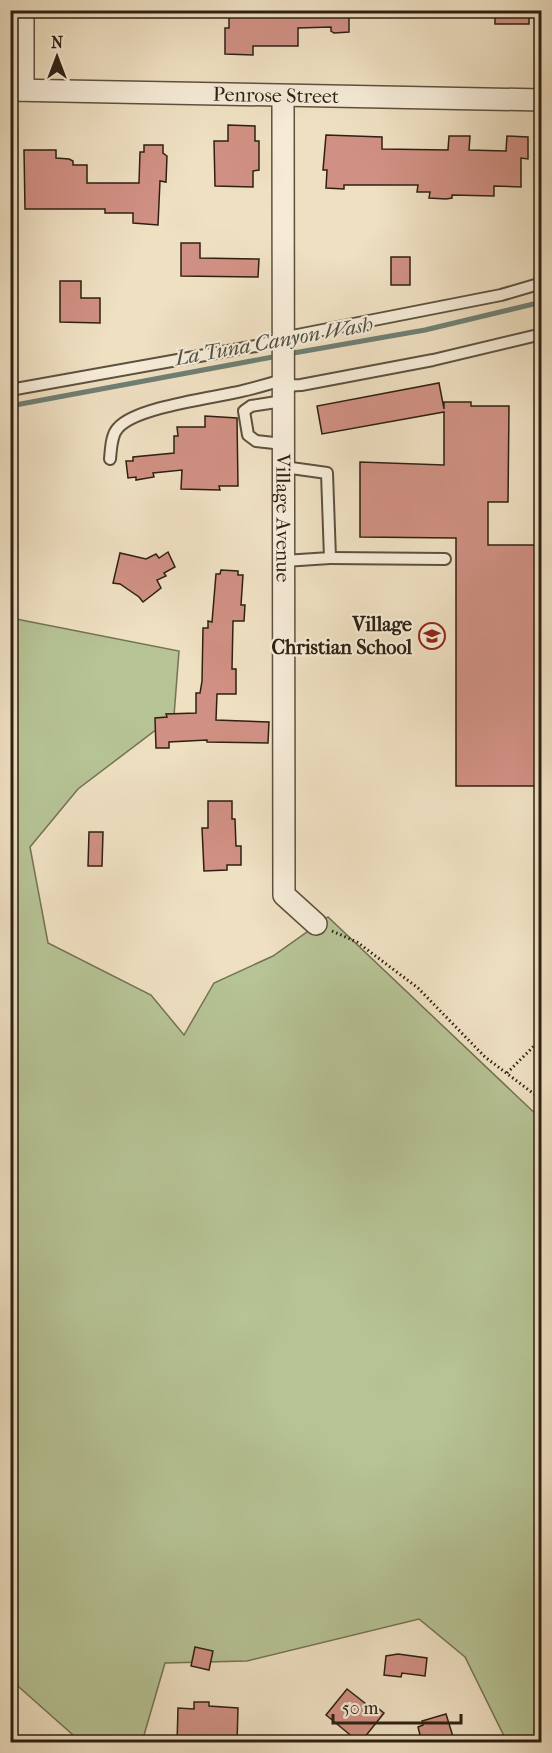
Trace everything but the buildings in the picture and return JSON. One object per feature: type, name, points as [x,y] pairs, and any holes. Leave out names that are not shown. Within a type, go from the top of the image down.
[{"type":"street","points":[[17,90],[23,10]]},
{"type":"street","name":"Penrose Street","points":[[17,90],[542,100]]},
{"type":"street","name":"Village Avenue","points":[[283,96],[284,895],[316,924]]},
{"type":"lane","points":[[110,459],[117,428],[135,417],[163,407],[244,391],[282,369],[542,283]]},
{"type":"lane","points":[[10,390],[256,346],[302,385],[433,360],[542,334]]},
{"type":"lane","points":[[282,369],[251,406],[244,411],[248,435],[256,441],[283,444]]},
{"type":"lane","points":[[284,467],[327,473],[330,558]]},
{"type":"lane","points":[[284,561],[330,558],[445,559]]},
{"type":"path","points":[[316,924],[357,942],[418,988],[485,1057],[542,1100]]},
{"type":"path","points":[[507,1072],[542,1036]]},
{"type":"green space","points":[[11,618],[179,651],[174,716],[78,789],[30,847],[48,943],[151,995],[184,1035],[214,983],[273,956],[328,917],[541,1119],[541,1742],[507,1742],[465,1657],[419,1619],[247,1661],[165,1663],[142,1742],[81,1742],[11,1680]]},
{"type":"waterway","name":"La Tuna Canyon Wash","points":[[288,354],[425,330],[542,302]]},
{"type":"waterway","name":"La Tuna Canyon Wash","points":[[10,406],[278,356]]},
{"type":"place","name":"Village Christian School","points":[[432,636]]}]
